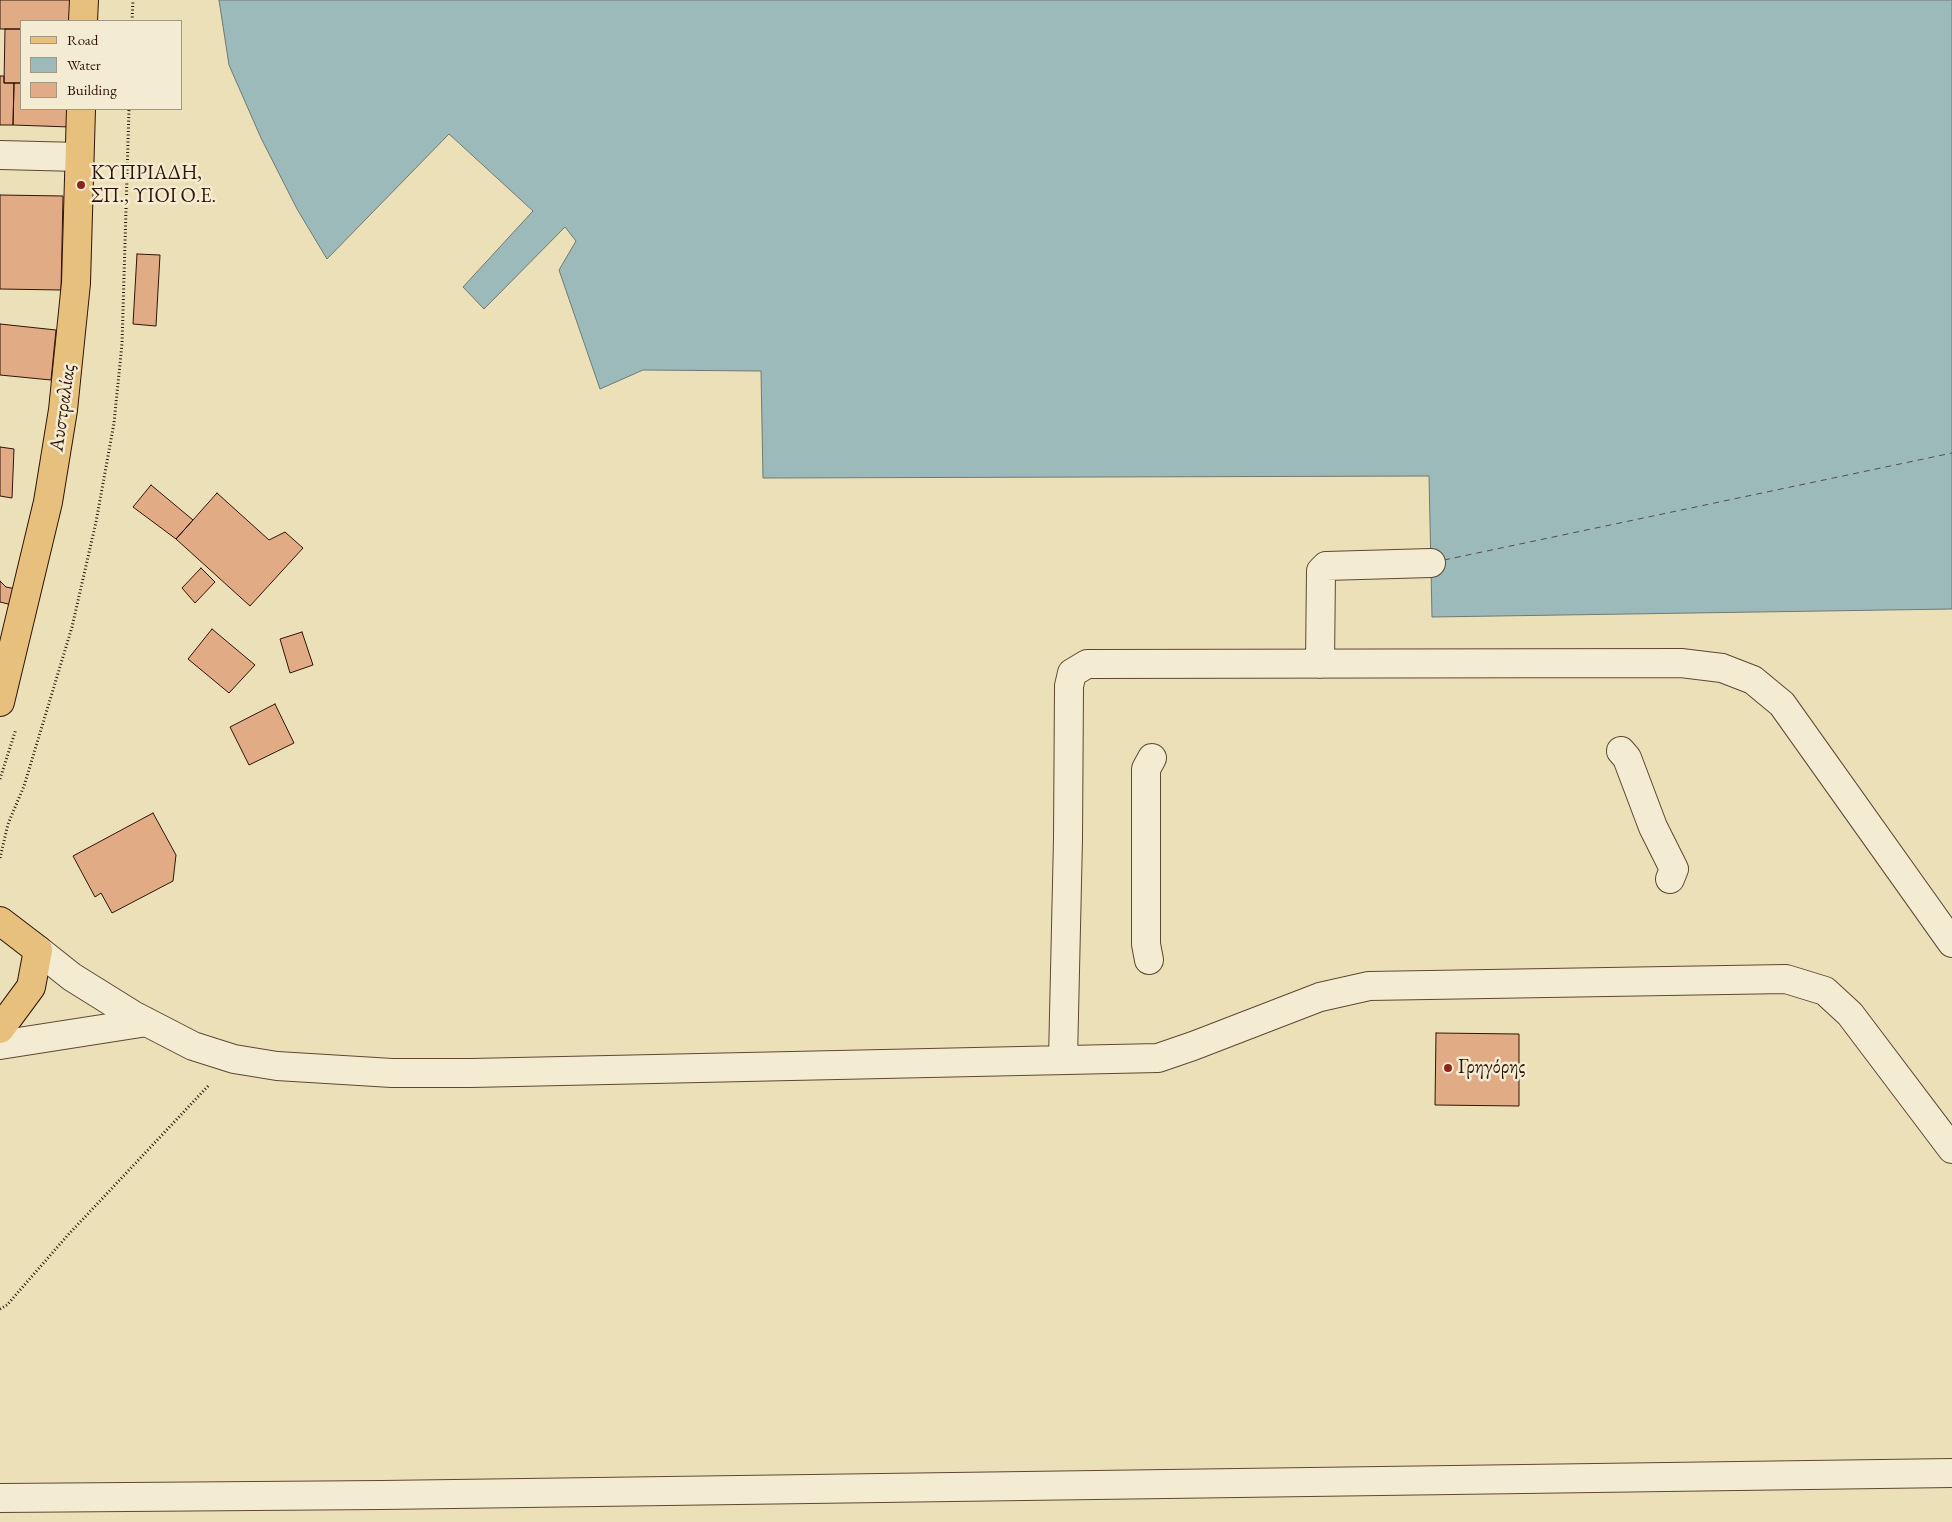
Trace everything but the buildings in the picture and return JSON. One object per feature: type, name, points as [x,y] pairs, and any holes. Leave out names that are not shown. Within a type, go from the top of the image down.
[{"type":"main road","points":[[83,20],[84,0]]},
{"type":"main road","name":"Αυστραλίας","points":[[0,702],[48,502],[63,410],[76,283],[81,110]]},
{"type":"main road","points":[[0,920],[38,950],[30,987],[0,1029]]},
{"type":"street","points":[[0,155],[79,157]]},
{"type":"street","points":[[1320,664],[1321,571],[1326,566],[1431,563]]},
{"type":"street","points":[[1063,1059],[1069,686],[1072,673],[1087,664],[1681,662],[1722,668],[1753,680],[1782,704],[1952,943]]},
{"type":"street","points":[[1621,751],[1627,758],[1652,827],[1674,869],[1670,878]]},
{"type":"street","points":[[1149,960],[1146,944],[1146,769],[1152,758]]},
{"type":"street","points":[[38,950],[72,977],[147,1022],[193,1046],[234,1059],[277,1066],[392,1073],[471,1073],[1158,1058],[1320,997],[1369,986],[1786,979],[1825,991],[1850,1014],[1952,1149]]},
{"type":"street","points":[[0,1045],[147,1022]]},
{"type":"street","points":[[0,1498],[452,1494],[1952,1473]]},
{"type":"path","points":[[132,20],[133,0]]},
{"type":"path","points":[[0,858],[8,824],[24,786],[72,627],[96,522],[114,423],[122,344],[129,110]]},
{"type":"path","points":[[0,1309],[7,1305],[67,1236],[234,1059]]},
{"type":"water","points":[[219,0],[1952,0],[1952,609],[1432,617],[1429,476],[763,478],[761,371],[643,370],[600,389],[559,270],[576,241],[565,227],[484,309],[463,287],[533,211],[449,134],[327,259],[297,209],[261,138],[229,65]]},
{"type":"ferry route","points":[[1444,560],[1952,453]]},
{"type":"place","name":"ΚΥΠΡΙΑΔΗ, ΣΠ., ΥΙΟΙ Ο.Ε.","points":[[81,185]]},
{"type":"place","name":"Γρηγόρης","points":[[1448,1068]]}]
